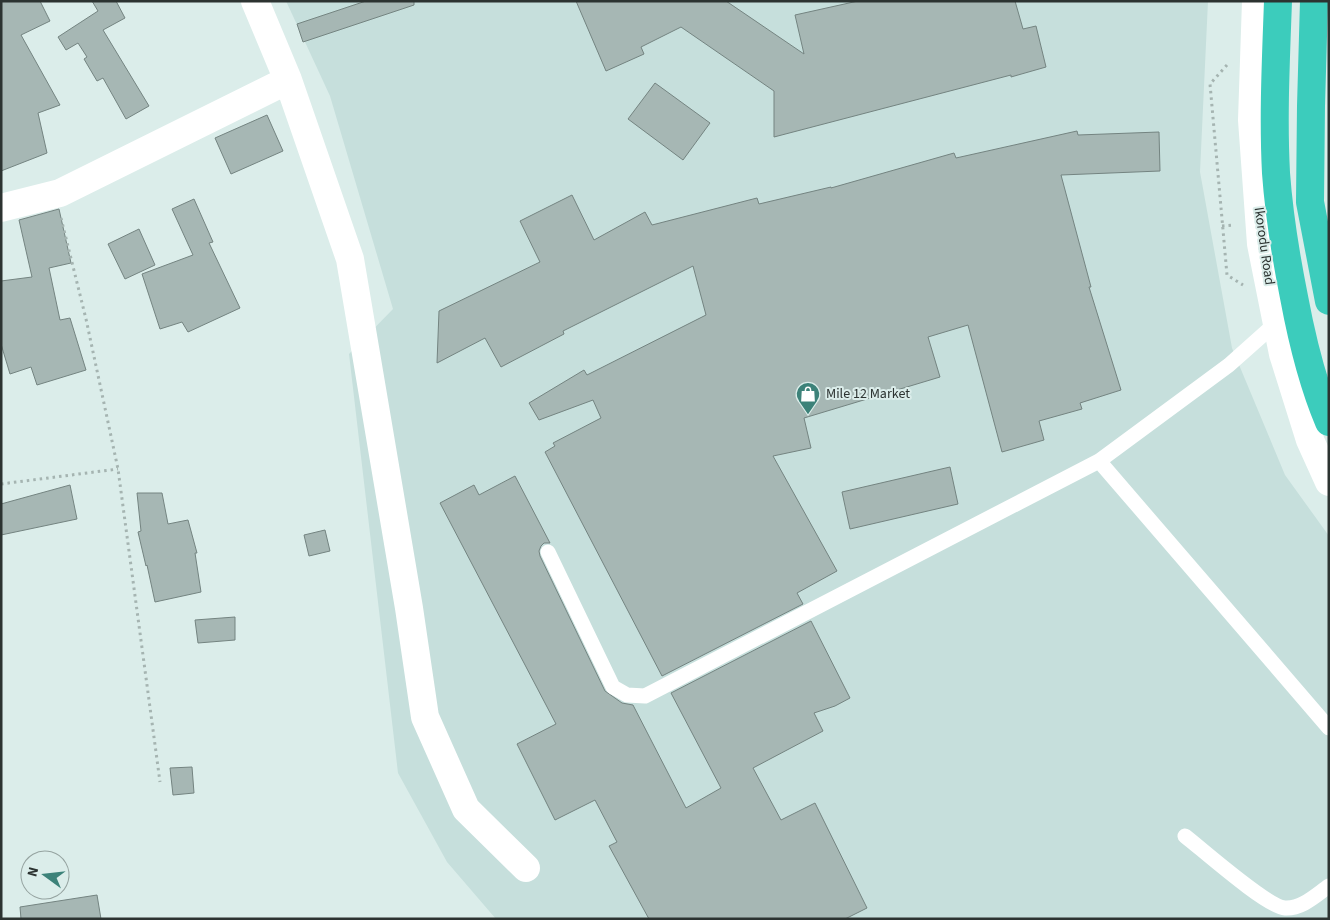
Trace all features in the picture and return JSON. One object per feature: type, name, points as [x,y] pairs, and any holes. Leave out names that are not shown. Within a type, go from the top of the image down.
[{"type":"highway","name":"Ikorodu Road","points":[[1278,1],[1275,104],[1276,174],[1286,257],[1300,332],[1320,401],[1329,422]]},
{"type":"highway","points":[[1314,1],[1310,202],[1329,301]]},
{"type":"street","points":[[255,1],[288,80],[350,259],[409,608],[425,717],[466,809],[526,868]]},
{"type":"street","name":"Ikorodu Road","points":[[1256,1],[1252,120],[1261,244],[1282,354],[1310,440],[1329,482]]},
{"type":"street","points":[[1,208],[60,193],[288,80]]},
{"type":"lane","points":[[548,552],[613,688],[627,695],[645,696],[1099,461],[1229,365],[1276,323]]},
{"type":"lane","points":[[1099,461],[1329,728]]},
{"type":"lane","points":[[1185,836],[1265,900],[1284,908],[1302,905],[1329,886]]},
{"type":"path","points":[[1210,84],[1227,275]]},
{"type":"path","points":[[60,193],[59,209],[86,319],[118,469],[160,782]]},
{"type":"path","points":[[1,484],[118,469]]},
{"type":"shaded area","name":"Mile 12 Market","points":[[286,1],[1208,1],[1200,172],[1232,348],[1285,475],[1329,536],[1329,919],[496,919],[447,862],[398,773],[349,354],[393,309],[330,96]]},
{"type":"building","points":[[1,1],[40,1],[50,21],[21,35],[60,105],[38,113],[47,153],[1,171]]},
{"type":"building","points":[[92,1],[116,1],[125,18],[103,30],[149,106],[126,119],[103,78],[97,81],[84,59],[87,57],[78,43],[66,50],[58,37],[98,11]]},
{"type":"building","points":[[366,1],[414,1],[414,5],[303,42],[297,24]]},
{"type":"building","points":[[576,1],[726,1],[804,54],[795,15],[858,1],[1015,1],[1023,29],[1036,26],[1046,67],[774,137],[774,91],[681,27],[641,47],[644,54],[606,71]]},
{"type":"building","points":[[655,83],[710,123],[683,160],[628,119]]},
{"type":"building","points":[[267,115],[283,151],[231,174],[215,138]]},
{"type":"building","points":[[1077,131],[1078,135],[1159,132],[1160,171],[1061,175],[1091,287],[1089,287],[1121,390],[1080,403],[1082,409],[1039,421],[1044,440],[1002,452],[968,325],[928,337],[940,377],[804,418],[811,448],[773,456],[837,571],[797,593],[803,604],[662,676],[545,452],[555,446],[553,443],[601,418],[593,400],[539,420],[529,403],[584,370],[587,375],[706,315],[693,266],[563,331],[564,334],[501,367],[485,338],[437,363],[439,311],[540,262],[520,221],[572,195],[594,240],[645,212],[652,225],[757,198],[759,204],[831,188],[954,153],[956,158]]},
{"type":"building","points":[[194,199],[213,242],[209,243],[240,308],[188,332],[182,322],[160,329],[142,274],[193,255],[172,209]]},
{"type":"building","points":[[59,209],[71,263],[49,268],[60,320],[70,318],[86,370],[37,385],[31,367],[10,374],[1,344],[1,281],[32,277],[19,220]]},
{"type":"building","points":[[139,229],[155,265],[125,279],[108,244]]},
{"type":"building","points":[[950,467],[958,504],[850,529],[842,492]]},
{"type":"building","points":[[515,476],[550,543],[544,543],[541,546],[540,556],[605,691],[622,703],[633,705],[686,808],[721,788],[671,693],[811,621],[850,698],[835,706],[814,713],[823,731],[753,768],[781,820],[815,803],[867,908],[845,919],[649,919],[609,846],[617,842],[595,800],[555,820],[517,744],[556,724],[440,503],[474,485],[479,495]]},
{"type":"building","points":[[70,485],[77,519],[1,535],[1,504]]},
{"type":"building","points":[[137,493],[162,493],[168,524],[188,520],[197,553],[195,553],[201,592],[155,602],[138,532],[141,531]]},
{"type":"building","points":[[325,530],[330,551],[309,556],[304,535]]},
{"type":"building","points":[[235,617],[235,640],[198,643],[195,620]]},
{"type":"building","points":[[192,767],[194,793],[173,795],[170,768]]},
{"type":"building","points":[[97,895],[101,919],[21,919],[20,907]]},
{"type":"place","name":"Mile 12 Market","points":[[808,415]]}]
